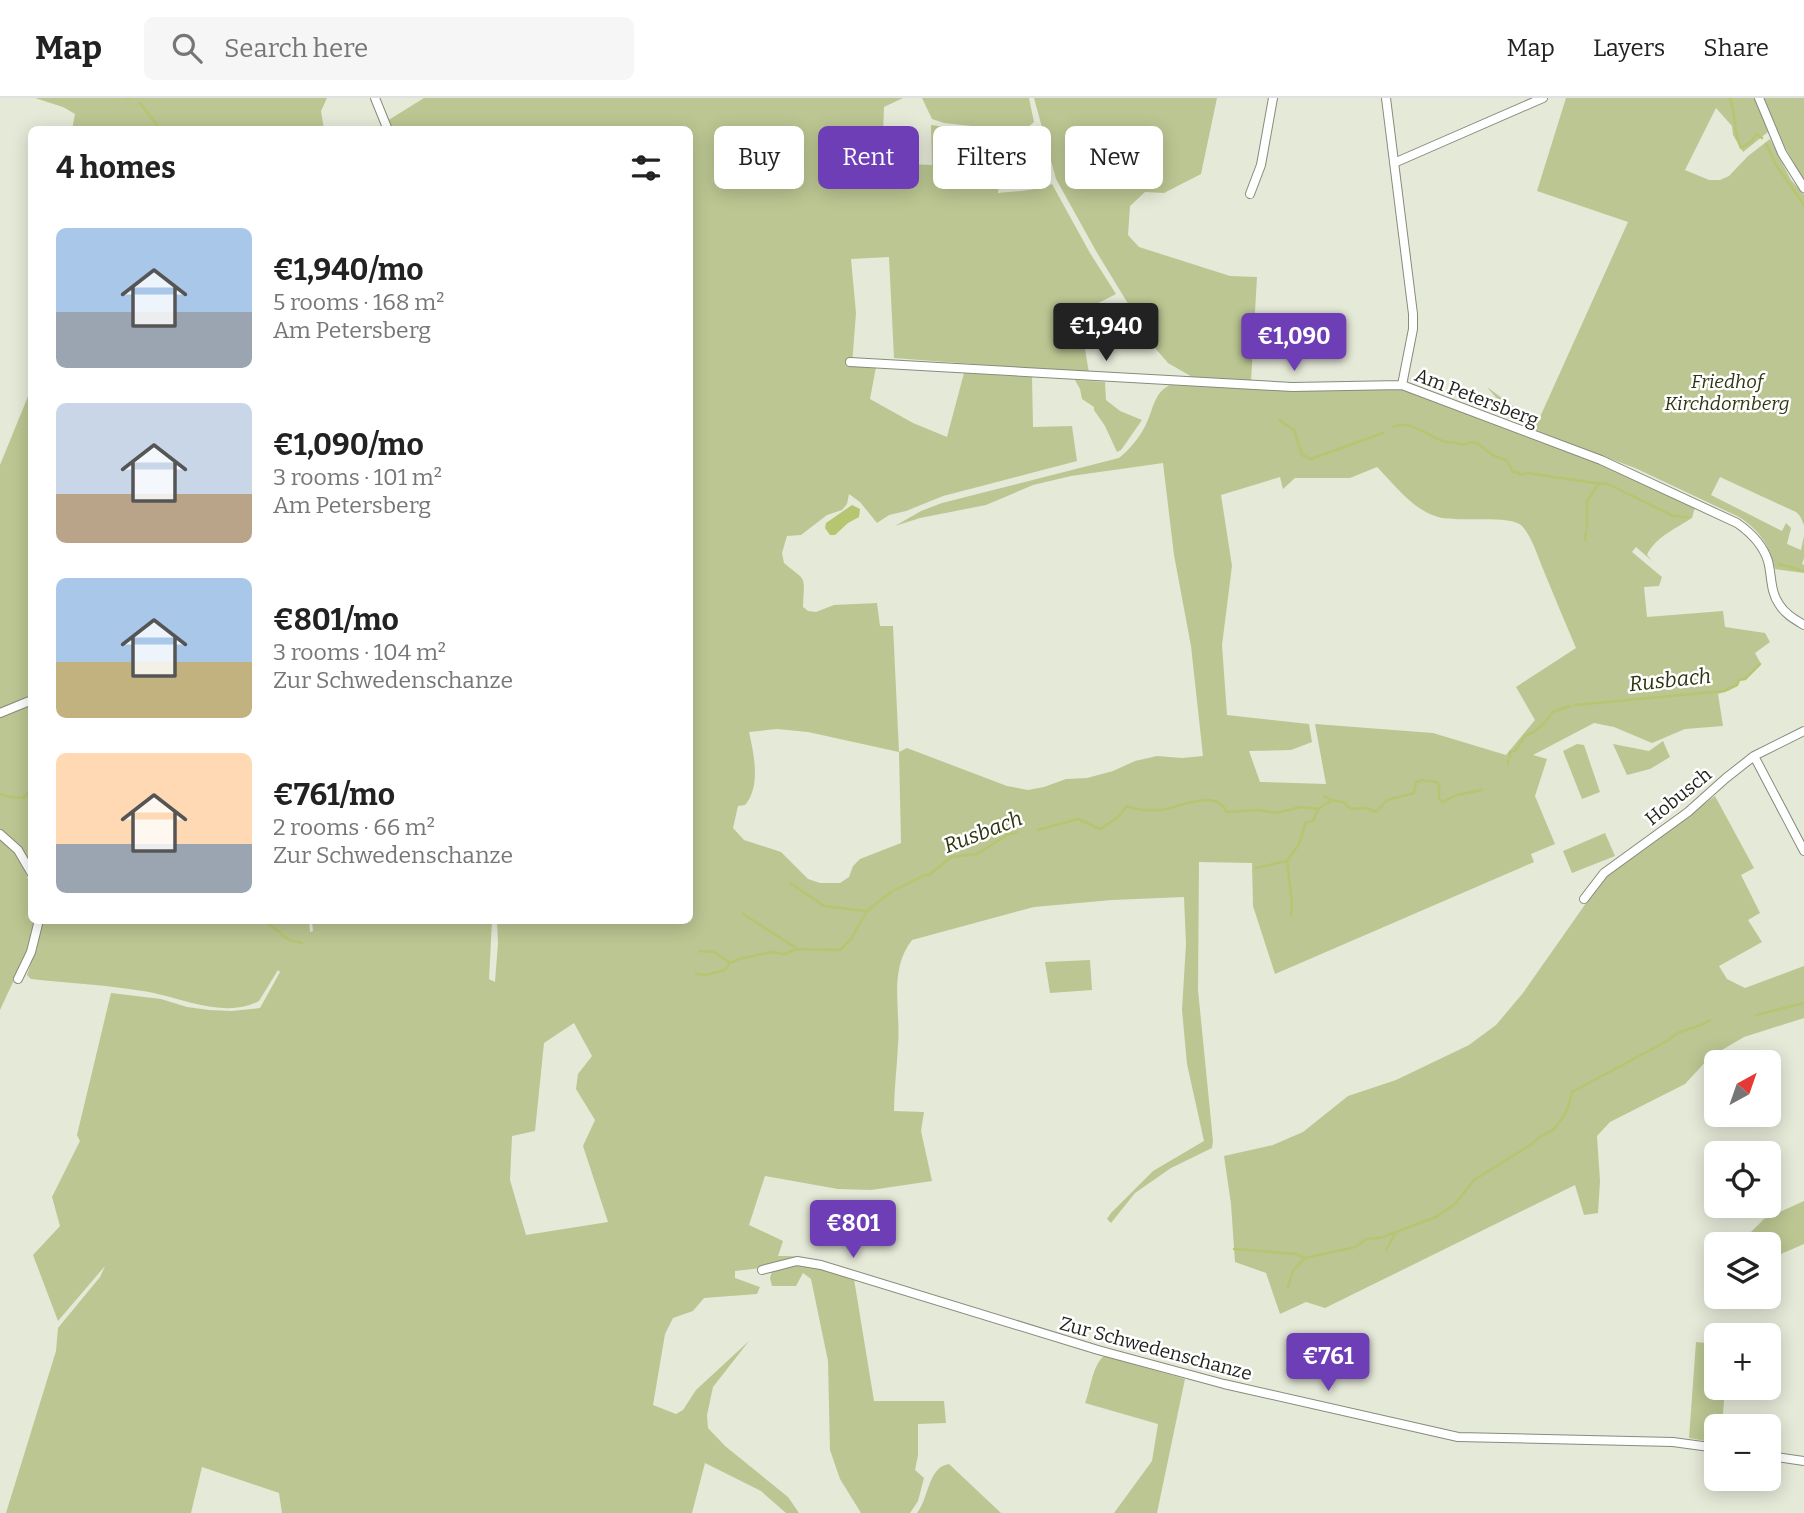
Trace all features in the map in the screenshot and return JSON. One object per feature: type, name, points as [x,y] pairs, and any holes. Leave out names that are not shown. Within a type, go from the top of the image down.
[{"type":"street","points":[[375,98],[386,126]]},
{"type":"street","points":[[1250,194],[1261,165],[1273,98]]},
{"type":"street","points":[[1386,98],[1413,314],[1413,328],[1402,385]]},
{"type":"street","points":[[1394,163],[1543,98]]},
{"type":"street","points":[[1759,98],[1782,153],[1804,188]]},
{"type":"street","name":"Am Petersberg","points":[[850,362],[1278,386],[1402,385],[1601,460],[1737,523],[1763,550],[1777,602],[1787,614],[1804,625]]},
{"type":"street","points":[[0,713],[28,702]]},
{"type":"street","name":"Hobusch","points":[[1584,899],[1604,873],[1688,812],[1726,778],[1754,757],[1804,731]]},
{"type":"street","points":[[1754,757],[1804,851]]},
{"type":"street","points":[[0,834],[19,850],[28,867]]},
{"type":"street","points":[[18,979],[31,953],[38,924]]},
{"type":"street","name":"Zur Schwedenschanze","points":[[762,1270],[805,1261],[1110,1354],[1224,1384],[1458,1437],[1672,1442],[1704,1446]]},
{"type":"street","points":[[1781,1458],[1804,1461]]},
{"type":"green space","points":[[35,98],[327,98],[321,111],[324,126],[73,126],[75,114]]},
{"type":"green space","points":[[424,98],[903,98],[884,107],[883,126],[818,126],[818,189],[919,189],[919,164],[932,165],[931,125],[939,126],[933,126],[933,189],[998,189],[998,193],[1051,189],[1052,184],[1116,294],[1079,313],[1089,373],[894,358],[889,257],[851,259],[856,313],[852,365],[876,367],[870,399],[913,423],[947,437],[964,373],[1032,377],[1033,427],[1072,426],[1077,461],[943,496],[889,515],[877,523],[860,502],[849,494],[847,504],[842,510],[827,515],[801,535],[787,536],[782,553],[784,563],[803,580],[803,607],[816,612],[834,605],[877,603],[880,626],[893,626],[899,752],[907,748],[1007,786],[1028,790],[1066,779],[1087,778],[1157,756],[1203,756],[1191,646],[1174,555],[1163,463],[1071,476],[1033,485],[986,505],[920,518],[895,526],[942,503],[1119,458],[1139,437],[1158,396],[1170,385],[1307,391],[1407,390],[1641,480],[1695,507],[1692,518],[1655,543],[1647,555],[1652,561],[1636,547],[1632,552],[1662,577],[1659,586],[1644,587],[1647,617],[1723,611],[1725,627],[1765,633],[1770,642],[1755,653],[1761,664],[1746,679],[1741,679],[1730,690],[1718,694],[1723,726],[1685,729],[1652,743],[1614,727],[1594,723],[1533,755],[1547,759],[1535,796],[1555,844],[1531,854],[1534,862],[1275,974],[1253,906],[1252,863],[1199,862],[1198,990],[1212,1148],[1171,1168],[1135,1193],[1111,1223],[1107,1219],[1111,1213],[1153,1171],[1204,1141],[1187,1064],[1182,1010],[1186,944],[1184,897],[1034,907],[912,940],[900,964],[898,977],[894,1111],[924,1112],[921,1131],[932,1181],[871,1190],[838,1189],[765,1176],[749,1225],[783,1241],[778,1256],[810,1259],[854,1279],[874,1401],[944,1401],[946,1423],[918,1424],[915,1470],[924,1478],[918,1501],[910,1513],[861,1513],[840,1479],[830,1450],[828,1361],[811,1279],[803,1273],[796,1286],[772,1286],[772,1271],[761,1268],[735,1271],[735,1278],[760,1287],[757,1294],[704,1298],[693,1311],[673,1318],[665,1334],[653,1405],[676,1414],[683,1410],[696,1390],[749,1341],[713,1387],[707,1415],[708,1428],[725,1446],[788,1497],[799,1513],[786,1513],[761,1491],[705,1463],[692,1513],[282,1513],[279,1493],[202,1467],[191,1513],[6,1513],[56,1351],[58,1328],[100,1277],[105,1266],[58,1321],[33,1255],[60,1226],[52,1197],[80,1141],[77,1135],[111,993],[161,999],[209,1010],[260,1008],[280,972],[278,970],[259,1001],[231,1008],[217,1008],[129,989],[31,979],[27,975],[42,924],[309,924],[310,932],[313,931],[312,924],[492,924],[489,979],[495,982],[497,924],[693,924],[693,126],[390,126],[387,121]],"holes":[[[1377,467],[1420,509],[1447,519],[1496,519],[1516,522],[1529,535],[1576,648],[1516,687],[1535,720],[1506,755],[1433,733],[1315,724],[1326,784],[1260,782],[1249,751],[1291,750],[1312,742],[1309,724],[1227,715],[1222,645],[1232,566],[1221,495],[1280,477],[1283,489],[1295,478],[1350,478]],[[777,729],[808,732],[899,752],[901,843],[860,859],[853,866],[849,877],[840,883],[820,883],[808,879],[781,852],[744,840],[733,828],[738,806],[745,805],[750,798],[755,780],[749,732]],[[574,1023],[592,1056],[578,1074],[576,1089],[595,1120],[583,1146],[608,1222],[526,1235],[510,1180],[512,1136],[535,1131],[544,1043]]]},
{"type":"green space","points":[[922,98],[1029,98],[1034,122],[1029,126],[971,126],[932,119]]},
{"type":"green space","points":[[1034,98],[1217,98],[1201,174],[1164,193],[1145,192],[1130,206],[1128,235],[1139,247],[1230,276],[1257,277],[1251,381],[1194,378],[1168,363],[1155,348],[1056,179],[1051,161],[1051,126],[1042,126]]},
{"type":"green space","name":"Friedhof Kirchdornberg","points":[[1566,98],[1755,98],[1768,132],[1743,152],[1733,135],[1732,126],[1716,108],[1685,170],[1709,180],[1720,180],[1729,176],[1748,156],[1770,139],[1791,180],[1804,194],[1804,525],[1796,512],[1720,477],[1711,495],[1782,531],[1786,523],[1791,528],[1787,544],[1801,550],[1804,536],[1804,573],[1775,569],[1763,539],[1739,517],[1635,468],[1528,428],[1515,420],[1487,387],[1518,410],[1540,417],[1628,222],[1537,191]]},
{"type":"green space","points":[[1764,98],[1804,98],[1804,181],[1776,131]]},
{"type":"green space","points":[[1075,380],[1105,382],[1106,400],[1120,411],[1142,420],[1121,450],[1117,452],[1094,407],[1082,399]]},
{"type":"green space","points":[[28,396],[28,862],[20,848],[0,830],[0,465]]},
{"type":"green space","points":[[1663,741],[1670,757],[1650,769],[1627,775],[1613,744],[1649,751]]},
{"type":"green space","points":[[1577,744],[1584,745],[1600,792],[1582,799],[1563,751]]},
{"type":"green space","points":[[1715,796],[1754,868],[1741,875],[1760,913],[1748,920],[1762,942],[1719,966],[1727,979],[1745,988],[1804,966],[1804,1018],[1744,1037],[1722,1050],[1704,1050],[1704,1063],[1685,1084],[1610,1122],[1597,1136],[1600,1181],[1598,1213],[1584,1215],[1575,1185],[1325,1308],[1306,1302],[1280,1314],[1266,1273],[1235,1262],[1224,1156],[1273,1145],[1303,1132],[1348,1096],[1396,1080],[1469,1045],[1496,1025],[1523,993],[1605,876]]},
{"type":"green space","points":[[1605,833],[1615,856],[1572,873],[1563,851]]},
{"type":"green space","points":[[0,837],[22,865],[28,882],[28,924],[35,924],[27,952],[0,1010]]},
{"type":"green space","points":[[1090,960],[1092,990],[1050,993],[1045,962]]},
{"type":"green space","points":[[1804,1201],[1804,1244],[1781,1254],[1781,1232],[1751,1232],[1764,1219],[1781,1218],[1781,1211]]},
{"type":"green space","points":[[1696,1342],[1704,1343],[1704,1400],[1724,1400],[1723,1414],[1704,1414],[1704,1441],[1689,1438]]},
{"type":"green space","points":[[1104,1356],[1185,1379],[1157,1513],[1114,1513],[1152,1461],[1158,1424],[1085,1403],[1094,1371]]},
{"type":"green space","points":[[949,1464],[1001,1513],[917,1513],[933,1477],[942,1466]]},
{"type":"shaded area","points":[[852,505],[860,509],[859,517],[835,535],[830,535],[825,528],[826,523]]},
{"type":"waterway","points":[[1730,98],[1741,148],[1752,141],[1756,134],[1762,138]]},
{"type":"waterway","points":[[140,103],[158,126]]},
{"type":"waterway","points":[[1766,144],[1776,165],[1804,205]]},
{"type":"waterway","points":[[1279,420],[1294,430],[1302,455],[1311,459],[1383,433]]},
{"type":"waterway","points":[[1393,427],[1407,425],[1446,442],[1477,444],[1507,461],[1513,472],[1520,475],[1527,473],[1606,483],[1673,516],[1688,517]]},
{"type":"waterway","points":[[1587,528],[1587,501],[1599,483]]},
{"type":"waterway","points":[[1585,540],[1586,532]]},
{"type":"waterway","points":[[1779,564],[1804,571]]},
{"type":"waterway","name":"Rusbach","points":[[1575,705],[1724,691],[1737,685],[1739,680],[1745,679],[1760,664]]},
{"type":"waterway","name":"Rusbach","points":[[1510,757],[1510,752],[1515,751],[1525,736],[1534,732],[1553,712],[1570,706]]},
{"type":"waterway","name":"Rusbach","points":[[1038,830],[1078,819],[1100,829],[1117,818],[1127,806],[1160,810],[1205,800],[1214,801],[1226,812],[1259,810],[1276,813],[1301,807],[1318,809],[1332,800],[1343,802],[1351,809],[1367,808],[1376,812],[1387,800],[1414,793],[1416,782],[1422,780],[1437,782],[1439,799],[1443,802],[1456,795],[1482,790]]},
{"type":"waterway","points":[[0,794],[23,798],[28,793]]},
{"type":"waterway","name":"Rusbach","points":[[1324,796],[1332,800]]},
{"type":"waterway","name":"Rusbach","points":[[1291,915],[1287,861],[1299,844],[1306,822],[1313,821],[1318,809]]},
{"type":"waterway","name":"Rusbach","points":[[696,974],[706,975],[725,970],[730,963],[739,959],[771,952],[784,954],[797,949],[840,950],[851,939],[867,911],[891,892],[929,875],[951,857],[977,854],[1007,835],[1017,832]]},
{"type":"waterway","name":"Rusbach","points":[[1256,868],[1286,861]]},
{"type":"waterway","name":"Rusbach","points":[[790,883],[824,906],[866,911]]},
{"type":"waterway","name":"Rusbach","points":[[743,914],[796,948]]},
{"type":"waterway","points":[[269,924],[289,940],[302,943]]},
{"type":"waterway","name":"Rusbach","points":[[699,951],[714,952],[730,963]]},
{"type":"waterway","points":[[1756,1015],[1804,1003]]},
{"type":"waterway","points":[[1234,1249],[1296,1254],[1305,1258],[1355,1247],[1366,1239],[1380,1238],[1436,1217],[1455,1204],[1474,1180],[1555,1128],[1566,1112],[1572,1092],[1677,1033],[1710,1020]]},
{"type":"waterway","points":[[1386,1250],[1396,1232]]},
{"type":"waterway","points":[[1288,1287],[1293,1271],[1305,1258]]}]
